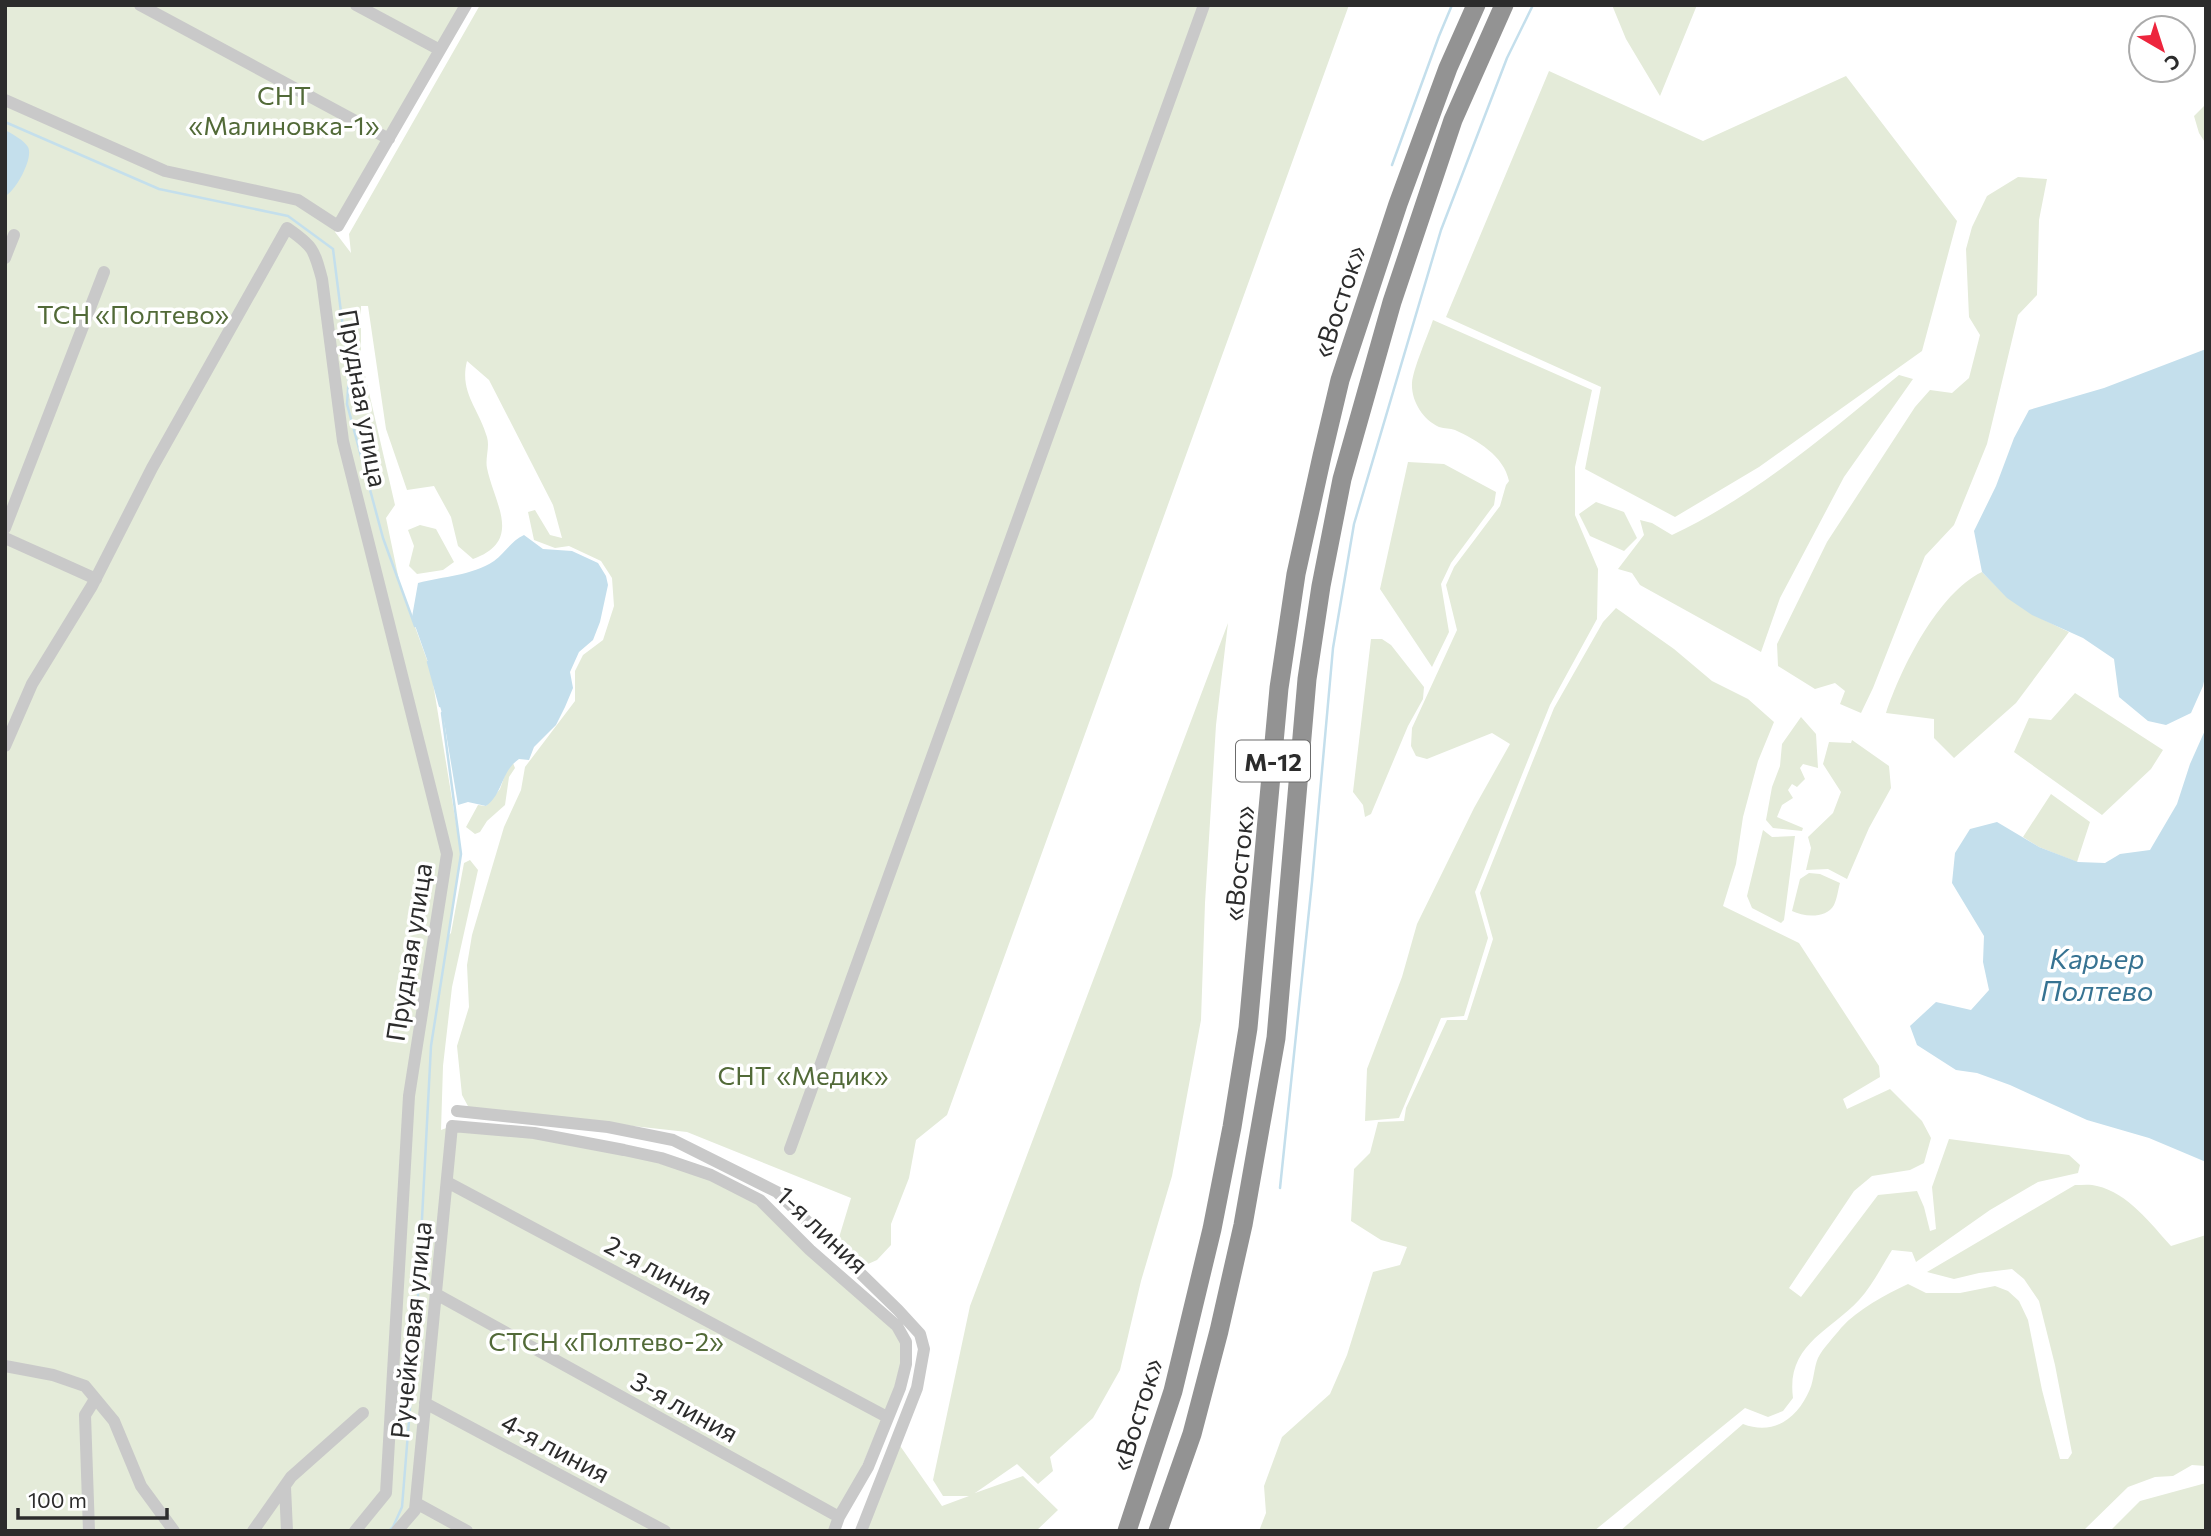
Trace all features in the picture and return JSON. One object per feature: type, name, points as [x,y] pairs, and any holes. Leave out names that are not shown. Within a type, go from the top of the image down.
[{"type":"highway","name":"«Восток»","points":[[1127,1531],[1173,1391],[1212,1229],[1232,1128],[1248,1028],[1279,688],[1296,574],[1322,456],[1340,380],[1385,243],[1448,68],[1476,5]]},
{"type":"highway","name":"«Восток»","points":[[1158,1531],[1192,1434],[1219,1331],[1243,1225],[1276,1038],[1307,679],[1321,586],[1342,479],[1392,302],[1453,120],[1504,5]]},
{"type":"street","points":[[140,5],[389,139]]},
{"type":"street","points":[[356,5],[440,50]]},
{"type":"street","points":[[5,100],[165,171],[298,200],[338,226],[466,5]]},
{"type":"street","points":[[790,1149],[1204,5]]},
{"type":"street","name":"Прудная улица","points":[[96,579],[152,468],[286,228],[310,244],[322,279],[343,441],[447,855],[409,1096],[386,1493],[355,1531]]},
{"type":"street","points":[[5,258],[14,235]]},
{"type":"street","points":[[5,527],[104,272]]},
{"type":"street","points":[[5,538],[96,579],[32,684],[5,746]]},
{"type":"street","points":[[457,1111],[608,1127],[673,1140],[777,1192],[898,1310],[920,1334],[924,1349],[922,1363],[917,1388],[861,1531]]},
{"type":"street","name":"Ручейковая улица","points":[[397,1531],[415,1510],[416,1503],[452,1126]]},
{"type":"street","name":"1-я линия","points":[[452,1126],[534,1133],[661,1158],[711,1175],[760,1200],[810,1250],[897,1326],[906,1342],[906,1364],[900,1388],[868,1466],[834,1531]]},
{"type":"street","name":"2-я линия","points":[[447,1182],[887,1417]]},
{"type":"street","name":"3-я линия","points":[[436,1294],[839,1517]]},
{"type":"street","points":[[5,1366],[85,1386],[114,1422],[141,1486],[174,1531]]},
{"type":"street","points":[[89,1531],[85,1415],[96,1399]]},
{"type":"street","name":"4-я линия","points":[[425,1403],[664,1531]]},
{"type":"street","points":[[253,1531],[291,1478],[363,1413]]},
{"type":"street","points":[[285,1487],[287,1531]]},
{"type":"street","points":[[416,1503],[467,1531]]},
{"type":"green space","points":[[5,5],[466,5],[335,232],[351,253],[349,234],[480,5],[1349,5],[947,1115],[916,1140],[909,1178],[891,1224],[891,1245],[877,1260],[859,1268],[834,1254],[851,1198],[687,1132],[469,1108],[462,1095],[457,1046],[469,1007],[467,965],[472,935],[504,827],[521,790],[525,767],[575,701],[575,671],[583,655],[603,640],[614,606],[612,578],[601,561],[569,546],[555,548],[534,540],[528,512],[535,510],[550,535],[562,538],[553,505],[489,380],[467,361],[466,382],[487,437],[487,468],[499,507],[502,532],[498,542],[489,551],[473,559],[458,546],[451,517],[434,486],[407,490],[386,429],[368,306],[361,306],[361,358],[395,505],[386,518],[400,585],[431,671],[461,854],[449,935],[464,863],[470,860],[478,870],[452,987],[443,1066],[441,1130],[452,1126],[661,1158],[760,1200],[897,1326],[906,1364],[834,1531],[5,1531]]},
{"type":"green space","points":[[1612,5],[1697,5],[1660,96],[1626,39]]},
{"type":"green space","points":[[1549,71],[1703,141],[1846,76],[1957,221],[1922,351],[1759,467],[1675,517],[1585,469],[1601,387],[1446,317]]},
{"type":"green space","points":[[2206,104],[2206,144],[2199,133],[2194,116]]},
{"type":"green space","points":[[2018,177],[2047,179],[2039,220],[2037,295],[2018,315],[1987,444],[1954,525],[1925,556],[1861,713],[1840,704],[1845,691],[1835,683],[1815,689],[1778,666],[1777,644],[1827,542],[1915,407],[1930,390],[1952,393],[1969,378],[1980,335],[1969,317],[1966,249],[1972,227],[1987,196]]},
{"type":"green space","points":[[1433,320],[1592,390],[1575,467],[1575,515],[1598,569],[1597,619],[1550,705],[1475,892],[1488,938],[1464,1016],[1441,1018],[1399,1118],[1365,1121],[1367,1069],[1402,977],[1417,924],[1474,808],[1510,744],[1492,733],[1427,759],[1416,756],[1411,746],[1412,728],[1457,630],[1446,585],[1454,567],[1500,506],[1509,481],[1502,464],[1488,450],[1455,430],[1433,424],[1423,415],[1416,403],[1412,390],[1413,377]]},
{"type":"green space","points":[[1899,375],[1913,379],[1844,477],[1780,598],[1761,652],[1640,585],[1632,573],[1618,569],[1644,535],[1640,520],[1652,523],[1672,535],[1703,519],[1762,483]]},
{"type":"green space","points":[[1408,462],[1444,464],[1496,492],[1494,505],[1451,563],[1441,584],[1449,632],[1432,667],[1380,589]]},
{"type":"green space","points":[[1596,502],[1624,512],[1637,538],[1624,551],[1590,536],[1579,514]]},
{"type":"green space","points":[[420,525],[436,529],[454,562],[443,570],[417,574],[409,566],[414,546],[408,530]]},
{"type":"green space","points":[[1982,572],[2022,607],[2069,632],[2016,703],[1954,758],[1934,738],[1934,719],[1886,713],[1901,675],[1923,633],[1951,597],[1966,582]]},
{"type":"green space","points":[[1616,608],[1674,649],[1712,681],[1748,699],[1774,722],[1758,761],[1743,817],[1736,864],[1723,906],[1799,943],[1879,1066],[1880,1077],[1843,1099],[1847,1109],[1890,1089],[1922,1121],[1931,1138],[1924,1163],[1910,1170],[1872,1176],[1854,1191],[1789,1288],[1801,1297],[1878,1195],[1917,1191],[1930,1231],[1936,1229],[1932,1187],[1949,1139],[2069,1155],[2080,1165],[2078,1173],[2038,1182],[1990,1210],[1916,1262],[1912,1252],[1892,1250],[1859,1300],[1803,1352],[1796,1365],[1793,1398],[1783,1411],[1768,1417],[1745,1408],[1594,1531],[1259,1531],[1266,1513],[1264,1486],[1282,1437],[1330,1394],[1347,1355],[1373,1272],[1400,1265],[1407,1247],[1381,1240],[1351,1221],[1354,1169],[1370,1153],[1378,1122],[1404,1121],[1406,1108],[1447,1020],[1467,1020],[1493,939],[1480,893],[1554,708],[1603,622]]},
{"type":"green space","points":[[1228,623],[1216,725],[1201,1020],[1172,1176],[1141,1281],[1120,1370],[1093,1418],[1050,1457],[1053,1471],[1038,1484],[1017,1464],[975,1493],[1023,1476],[1058,1510],[1036,1531],[862,1531],[896,1440],[942,1506],[969,1496],[943,1496],[933,1480],[970,1306]]},
{"type":"green space","points":[[1371,639],[1382,639],[1391,645],[1424,687],[1423,699],[1408,726],[1371,814],[1365,817],[1363,805],[1353,792]]},
{"type":"green space","points":[[2075,693],[2163,750],[2151,769],[2102,815],[2014,752],[2029,718],[2051,720]]},
{"type":"green space","points":[[1801,717],[1816,734],[1818,768],[1803,764],[1800,768],[1805,779],[1797,787],[1792,784],[1788,790],[1793,798],[1782,805],[1777,817],[1803,828],[1802,831],[1773,828],[1766,820],[1772,787],[1780,766],[1782,744]]},
{"type":"green space","points":[[1852,740],[1889,766],[1891,788],[1869,828],[1847,879],[1828,869],[1806,870],[1811,848],[1808,837],[1833,813],[1841,792],[1823,764],[1829,742],[1851,743]]},
{"type":"green space","points":[[513,763],[515,768],[509,777],[505,805],[475,834],[466,827],[478,805],[486,806],[500,789],[507,769]]},
{"type":"green space","points":[[2051,794],[2090,822],[2077,862],[2039,847],[2023,837]]},
{"type":"green space","points":[[1763,830],[1772,837],[1795,836],[1784,920],[1781,923],[1752,908],[1747,896]]},
{"type":"green space","points":[[1809,873],[1820,874],[1840,883],[1834,905],[1826,913],[1802,915],[1792,911],[1800,879]]},
{"type":"green space","points":[[2075,1185],[2095,1185],[2119,1195],[2138,1210],[2171,1246],[2206,1235],[2206,1466],[2192,1465],[2173,1476],[2155,1477],[2128,1487],[2083,1531],[1620,1531],[1743,1424],[1765,1428],[1784,1422],[1792,1416],[1810,1389],[1818,1358],[1841,1328],[1864,1309],[1908,1284],[1926,1293],[1960,1293],[1995,1286],[2008,1291],[2019,1301],[2028,1320],[2060,1459],[2068,1459],[2072,1453],[2055,1365],[2039,1301],[2024,1279],[2012,1269],[1954,1279],[1927,1272]]},
{"type":"green space","points":[[2206,1483],[2206,1531],[2110,1531],[2140,1501]]},
{"type":"water","points":[[5,130],[24,142],[29,152],[22,174],[14,188],[5,196]]},
{"type":"water","points":[[2206,349],[2206,672],[2191,713],[2166,725],[2148,721],[2119,697],[2114,659],[2083,638],[2032,615],[2007,598],[1982,572],[1974,531],[2029,410],[2104,388]]},
{"type":"water","points":[[524,535],[543,549],[572,551],[598,563],[608,585],[600,622],[593,640],[579,652],[570,672],[573,688],[556,725],[534,747],[529,760],[519,759],[513,764],[496,795],[486,806],[468,802],[458,805],[444,721],[429,665],[412,617],[418,583],[467,573],[485,566]]},
{"type":"water","name":"Карьер Полтево","points":[[2206,728],[2206,1162],[2149,1138],[2087,1120],[2010,1085],[1977,1073],[1956,1070],[1917,1045],[1910,1026],[1936,1002],[1971,1010],[1989,990],[1983,962],[1984,936],[1952,883],[1955,853],[1970,829],[1997,822],[2039,847],[2078,862],[2105,863],[2120,854],[2150,850],[2177,804],[2190,764]]},
{"type":"waterway","points":[[1392,165],[1452,5]]},
{"type":"waterway","points":[[1280,1188],[1333,648],[1354,524],[1441,230],[1507,58],[1533,5]]},
{"type":"waterway","points":[[5,122],[159,189],[288,216],[333,249],[349,375],[347,404],[383,538],[415,626]]},
{"type":"waterway","points":[[428,662],[440,706]]},
{"type":"waterway","points":[[389,1531],[402,1507],[416,1334],[431,1046],[461,854],[442,713]]},
{"type":"park label","name":"СНТ «Малиновка-1»","points":[[284,109]]},
{"type":"park label","name":"ТСН «Полтево»","points":[[133,313]]},
{"type":"park label","name":"СНТ «Медик»","points":[[803,1074]]},
{"type":"park label","name":"СТСН «Полтево-2»","points":[[606,1340]]}]
